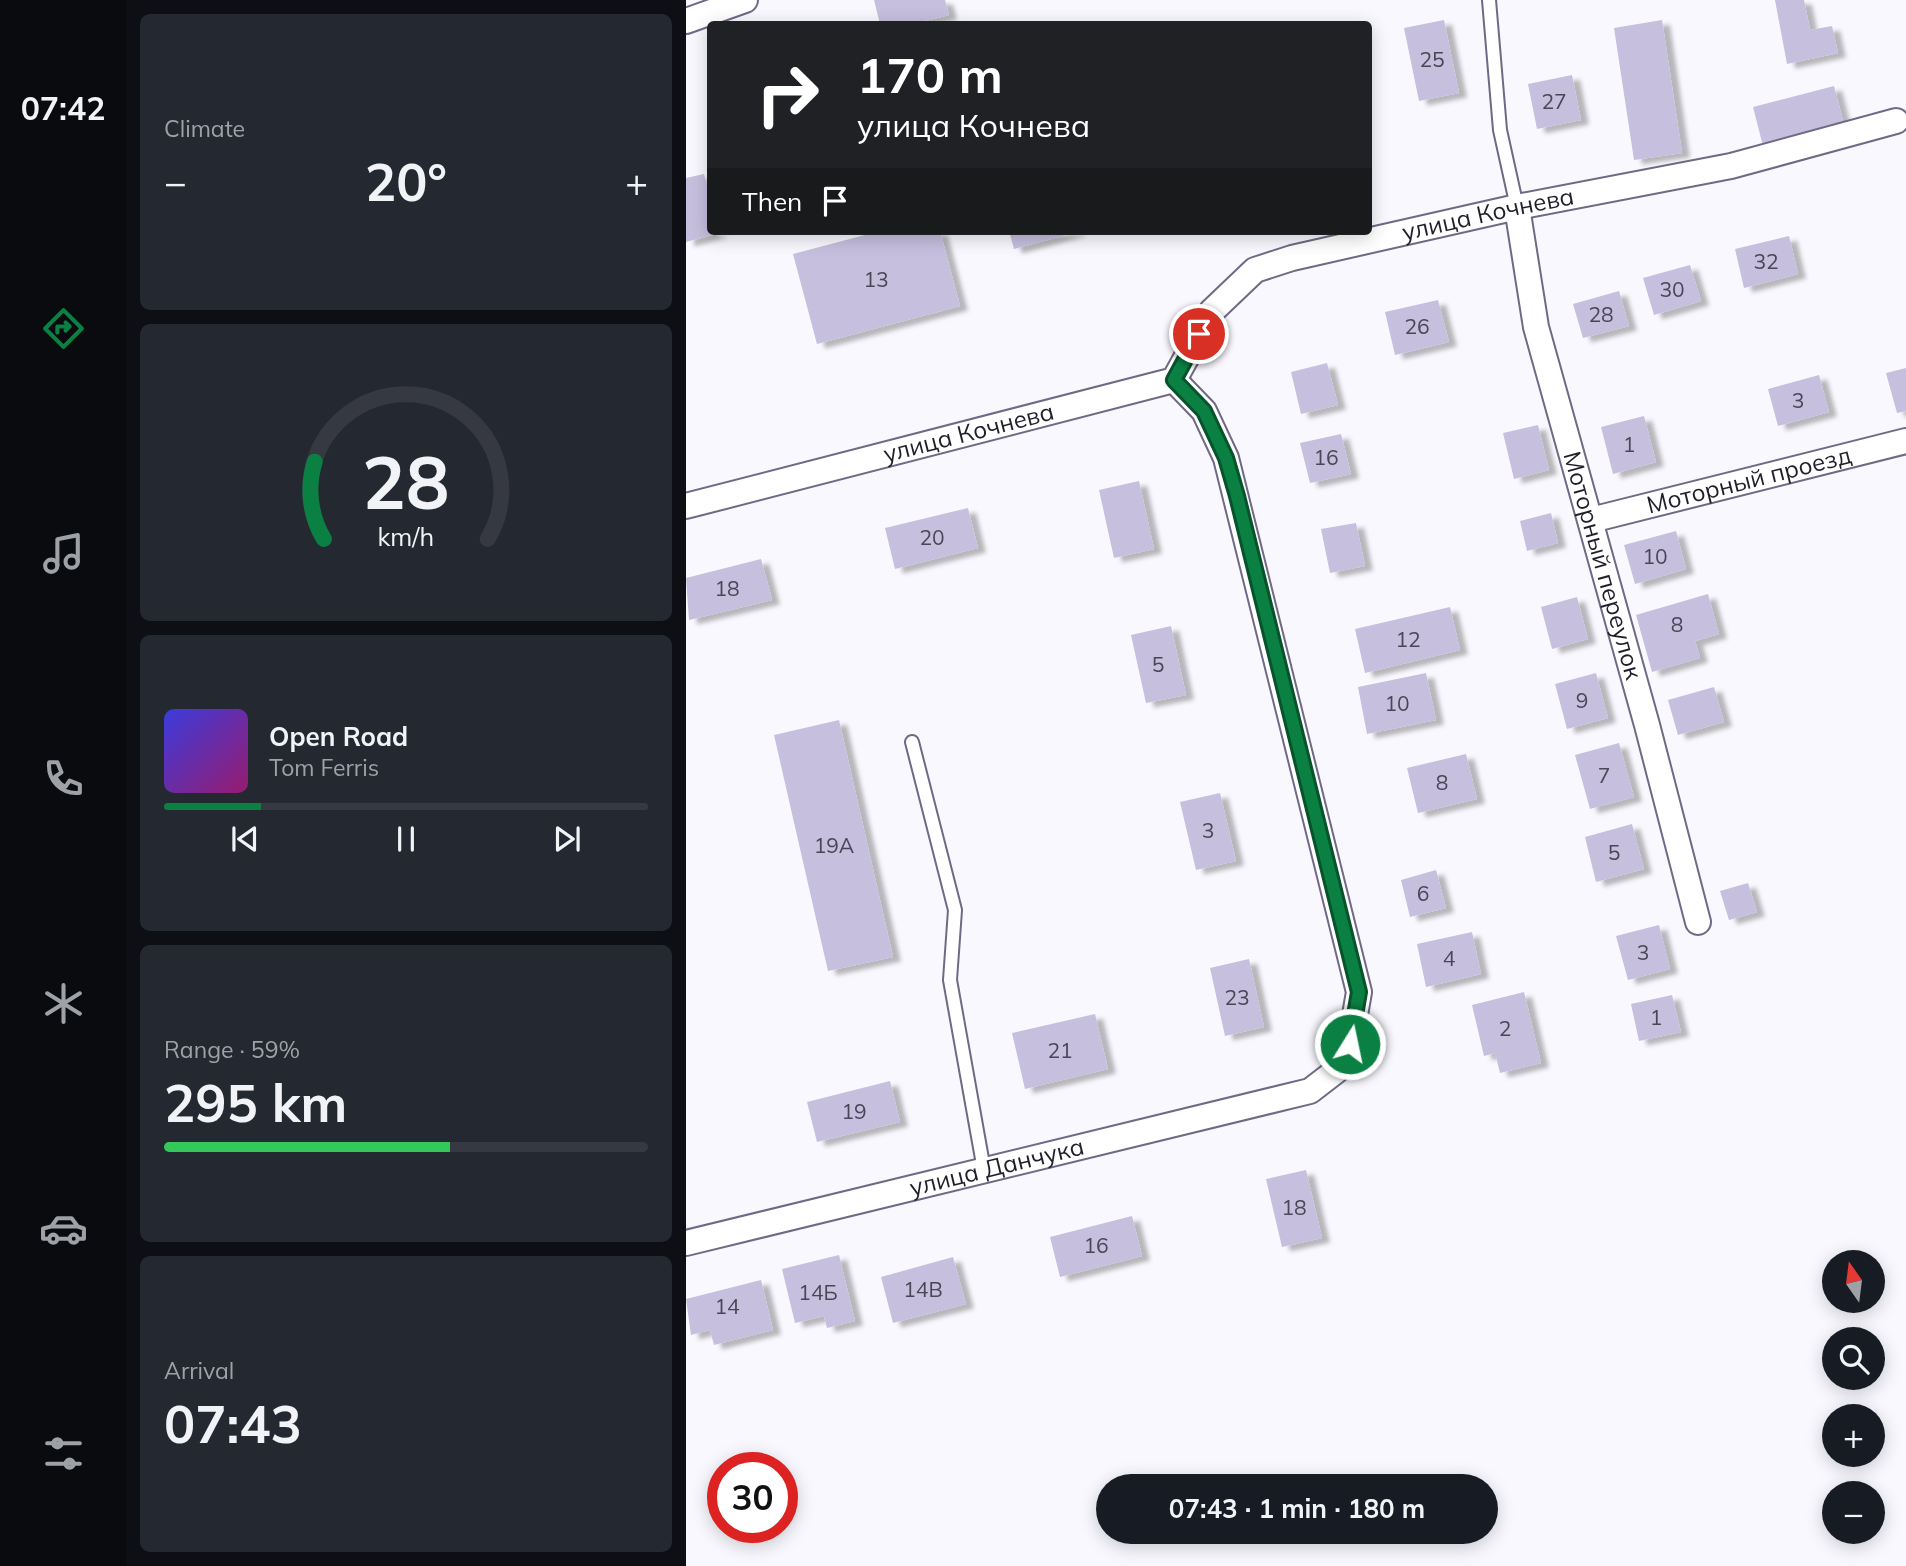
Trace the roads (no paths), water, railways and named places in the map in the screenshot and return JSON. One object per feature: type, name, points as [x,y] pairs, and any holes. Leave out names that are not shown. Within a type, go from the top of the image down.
[{"type":"street","points":[[686,21],[745,0]]},
{"type":"street","name":"улица Кочнева","points":[[686,506],[1174,380],[1212,311],[1255,270],[1292,258],[1517,207],[1731,166],[1896,121]]},
{"type":"street","name":"Моторный переулок","points":[[1517,207],[1536,327],[1591,520],[1698,922]]},
{"type":"street","name":"улица Данчука","points":[[686,1242],[1310,1091],[1336,1071],[1350,1044],[1359,992],[1226,458],[1204,411],[1174,380]]},
{"type":"street","name":"Моторный проезд","points":[[1591,520],[1906,440]]},
{"type":"lane","points":[[1489,0],[1500,130],[1517,207]]},
{"type":"lane","points":[[912,742],[955,910],[950,980],[984,1170]]}]
